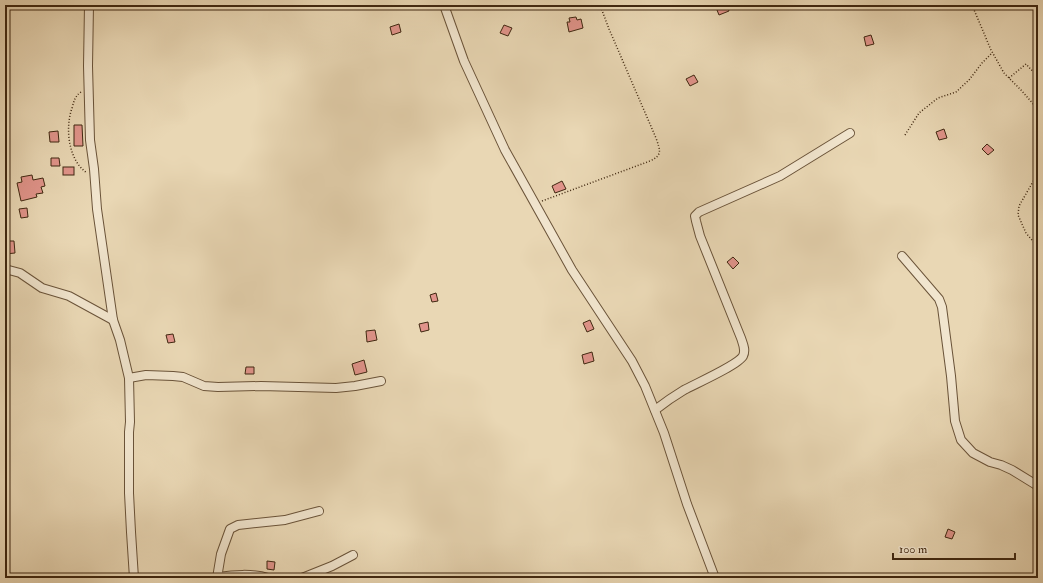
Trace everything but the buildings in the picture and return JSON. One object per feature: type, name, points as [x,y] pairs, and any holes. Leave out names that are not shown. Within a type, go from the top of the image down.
[{"type":"street","points":[[89,5],[90,140],[113,320],[120,340],[129,378],[129,493],[130,532],[134,578]]},
{"type":"street","points":[[444,5],[464,61],[508,156],[572,270],[632,361],[645,386],[715,578]]},
{"type":"street","points":[[655,410],[683,391],[736,363],[745,353],[741,338],[700,236],[695,216],[699,212],[780,176],[850,133]]},
{"type":"street","points":[[902,256],[938,299],[942,308],[955,421],[961,440],[973,453],[990,462],[1012,470],[1038,486]]},
{"type":"street","points":[[5,269],[20,273],[42,288],[69,296],[113,320]]},
{"type":"street","points":[[129,378],[146,375],[183,377],[204,386],[218,388],[261,386],[336,388],[381,381]]},
{"type":"street","points":[[268,578],[250,575],[217,578],[221,554],[230,529],[238,525],[285,520],[319,511]]},
{"type":"street","points":[[302,578],[332,566],[353,555]]},
{"type":"path","points":[[535,203],[650,162],[660,153],[656,138],[600,5]]},
{"type":"path","points":[[972,5],[993,53],[1004,73],[1034,105],[1038,113]]},
{"type":"path","points":[[905,135],[919,113],[938,98],[956,92],[970,80],[982,63],[993,53]]},
{"type":"path","points":[[1009,78],[1026,64],[1038,77]]},
{"type":"path","points":[[89,86],[76,95],[69,117],[69,142],[75,159],[84,171],[95,179]]},
{"type":"path","points":[[1038,173],[1019,206],[1018,215],[1026,233],[1038,248]]}]
